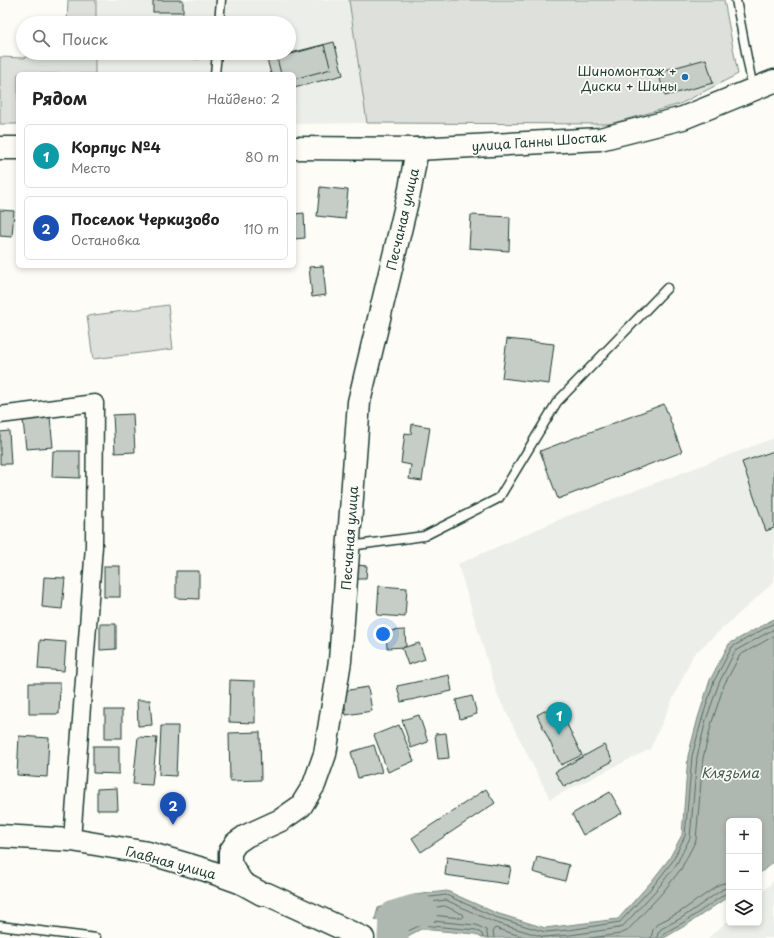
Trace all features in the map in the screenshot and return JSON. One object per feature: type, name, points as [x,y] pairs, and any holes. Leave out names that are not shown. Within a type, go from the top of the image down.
[{"type":"main road","name":"улица Ганны Шостак","points":[[296,148],[418,149],[600,139],[683,118],[774,81]]},
{"type":"main road","points":[[0,148],[16,148]]},
{"type":"main road","name":"Песчаная улица","points":[[242,883],[230,863],[230,852],[236,843],[246,836],[281,820],[301,806],[314,785],[325,754],[340,661],[359,402],[410,189],[418,149]]},
{"type":"main road","name":"Главная улица","points":[[0,836],[72,840],[148,854],[206,870],[242,883],[262,894],[267,894],[331,925],[363,938]]},
{"type":"street","points":[[0,415],[96,403],[94,546],[72,840]]},
{"type":"lane","points":[[220,16],[221,0]]},
{"type":"lane","points":[[736,0],[753,90]]},
{"type":"lane","points":[[215,72],[216,60]]},
{"type":"lane","points":[[349,546],[424,536],[499,498],[557,402],[667,288]]},
{"type":"lane","points":[[0,926],[96,938]]},
{"type":"shaded area","points":[[68,0],[96,0],[96,16],[67,16]]},
{"type":"shaded area","points":[[96,0],[349,0],[367,123],[296,124],[296,72],[95,72],[95,60],[296,60],[296,16],[96,16]]},
{"type":"shaded area","points":[[349,0],[724,0],[738,74],[680,104],[610,124],[367,123]]},
{"type":"shaded area","points":[[0,57],[16,58],[16,60],[95,60],[95,72],[16,72],[16,124],[0,124]]},
{"type":"shaded area","points":[[168,305],[173,349],[93,359],[87,316]]},
{"type":"shaded area","points":[[774,438],[774,582],[693,655],[650,749],[550,799],[498,696],[458,564],[565,517]]},
{"type":"shaded area","points":[[774,881],[774,938],[708,938],[726,923],[726,926],[762,926],[762,891]]},
{"type":"water","name":"Клязьма","points":[[774,619],[774,861],[762,871],[762,818],[726,818],[726,898],[688,924],[664,938],[482,938],[475,934],[421,929],[406,937],[375,919],[378,908],[414,895],[447,891],[496,913],[545,928],[618,919],[669,859],[682,835],[688,756],[710,680],[729,644]]},
{"type":"building","points":[[153,0],[183,0],[183,12],[153,12]]},
{"type":"building","points":[[334,42],[343,75],[296,87],[296,72],[270,72],[267,60],[296,60],[296,52]]},
{"type":"building","points":[[324,45],[331,69],[296,78],[296,72],[280,72],[278,60],[296,60],[296,53]]},
{"type":"building","name":"Шиномонтаж + Диски + Шины","points":[[706,59],[713,83],[665,96],[658,72]]},
{"type":"building","points":[[320,187],[348,190],[345,219],[317,216]]},
{"type":"building","points":[[0,210],[14,211],[12,237],[0,236]]},
{"type":"building","points":[[304,213],[305,238],[296,239],[296,214]]},
{"type":"building","points":[[471,215],[510,217],[509,251],[469,248]]},
{"type":"building","points":[[323,266],[326,295],[312,297],[309,267]]},
{"type":"building","points":[[507,339],[554,344],[549,384],[502,378]]},
{"type":"building","points":[[664,404],[682,452],[558,499],[540,451]]},
{"type":"building","points":[[133,414],[135,452],[115,453],[113,415]]},
{"type":"building","points":[[50,417],[53,447],[26,449],[23,420]]},
{"type":"building","points":[[412,424],[430,427],[422,481],[409,479],[411,465],[401,463],[405,433],[411,434]]},
{"type":"building","points":[[9,431],[11,464],[0,464],[0,432]]},
{"type":"building","points":[[53,451],[80,451],[80,478],[52,477]]},
{"type":"building","points":[[774,451],[774,528],[766,531],[742,462]]},
{"type":"building","points":[[357,565],[367,566],[366,579],[356,579]]},
{"type":"building","points":[[104,566],[120,566],[120,597],[104,597]]},
{"type":"building","points":[[176,571],[199,571],[199,599],[176,598]]},
{"type":"building","points":[[44,577],[65,578],[62,609],[42,607]]},
{"type":"building","points":[[379,586],[407,588],[405,617],[377,615]]},
{"type":"building","points":[[100,624],[116,624],[116,649],[100,650]]},
{"type":"building","points":[[405,630],[406,647],[387,648],[386,631]]},
{"type":"building","points":[[40,640],[66,642],[64,671],[38,669]]},
{"type":"building","points":[[419,643],[425,659],[408,665],[402,648]]},
{"type":"building","points":[[449,675],[452,691],[401,702],[397,686]]},
{"type":"building","points":[[230,680],[255,681],[255,723],[229,722]]},
{"type":"building","points":[[29,683],[60,683],[59,714],[29,714]]},
{"type":"building","points":[[368,687],[372,711],[346,715],[343,691]]},
{"type":"building","points":[[472,696],[477,714],[460,719],[456,700]]},
{"type":"building","points":[[137,700],[150,700],[152,725],[138,726]]},
{"type":"building","points":[[557,704],[582,755],[561,765],[537,715]]},
{"type":"building","points":[[105,710],[122,710],[122,738],[105,738]]},
{"type":"building","points":[[419,715],[428,742],[411,748],[402,720]]},
{"type":"building","points":[[399,725],[414,761],[388,772],[374,735]]},
{"type":"building","points":[[161,726],[178,726],[176,776],[159,775]]},
{"type":"building","points":[[260,732],[261,780],[230,781],[229,733]]},
{"type":"building","points":[[446,733],[449,758],[438,759],[435,734]]},
{"type":"building","points":[[19,736],[49,738],[47,777],[17,775]]},
{"type":"building","points":[[138,737],[157,738],[152,785],[133,784]]},
{"type":"building","points":[[374,745],[382,772],[358,778],[351,752]]},
{"type":"building","points":[[604,745],[613,761],[564,787],[555,772]]},
{"type":"building","points":[[93,746],[119,746],[119,774],[93,773]]},
{"type":"building","points":[[117,788],[118,810],[97,810],[97,789]]},
{"type":"building","points":[[486,789],[495,803],[421,852],[412,838]]},
{"type":"building","points":[[610,792],[622,813],[583,835],[572,814]]},
{"type":"building","points":[[447,857],[511,867],[508,884],[445,875]]},
{"type":"building","points":[[537,857],[569,865],[565,881],[533,872]]},
{"type":"waterway","name":"Клязьма","points":[[393,938],[394,916],[414,910],[422,911]]},
{"type":"place","name":"Шиномонтаж + Диски + Шины","points":[[685,77]]},
{"type":"place","name":"Корпус №4","points":[[559,735]]},
{"type":"place","name":"Поселок Черкизово","points":[[173,825]]}]
